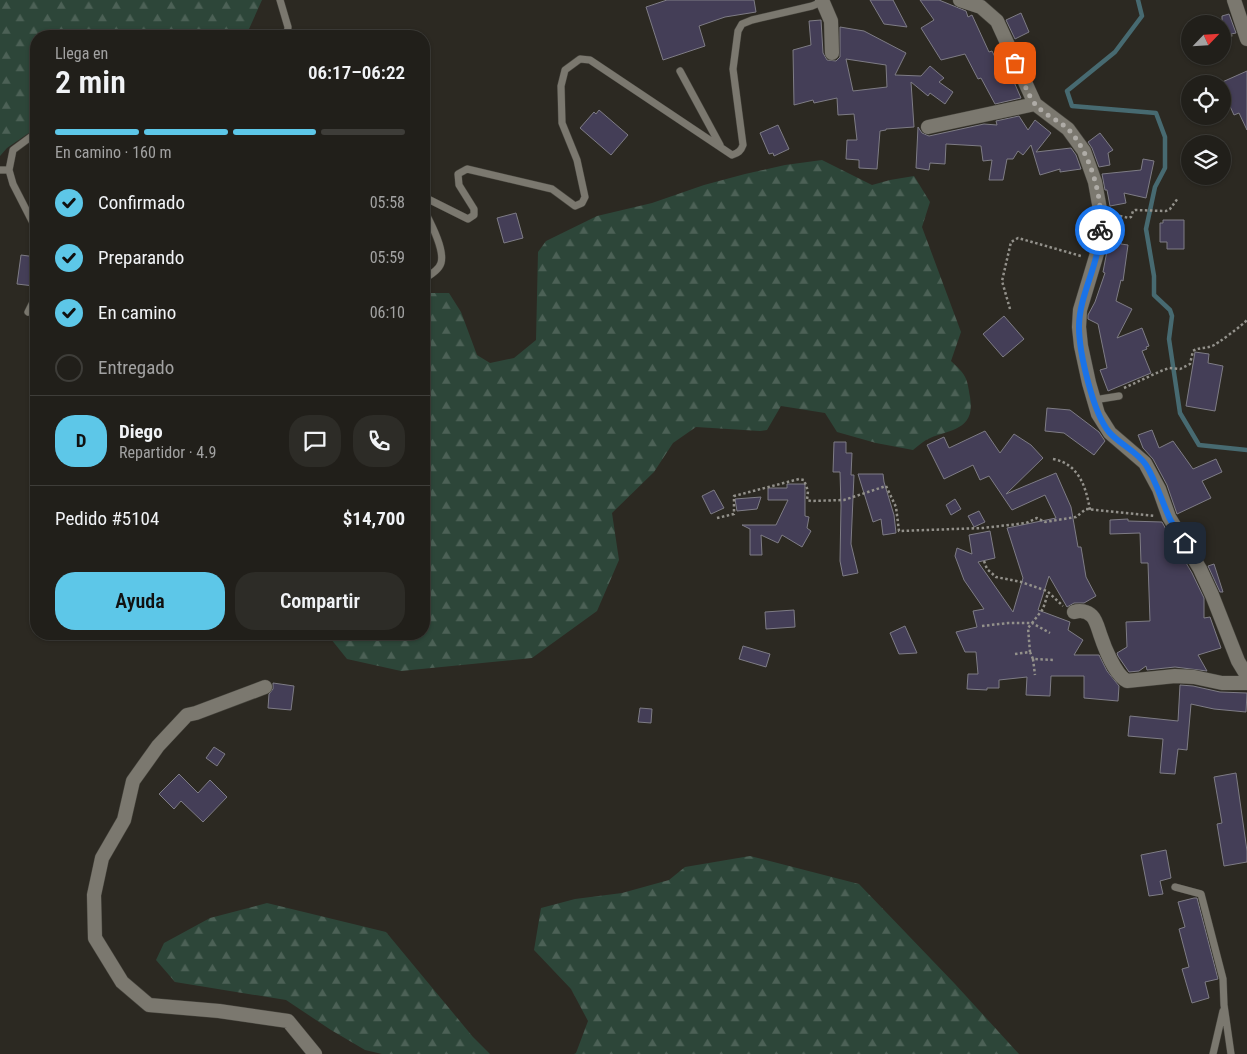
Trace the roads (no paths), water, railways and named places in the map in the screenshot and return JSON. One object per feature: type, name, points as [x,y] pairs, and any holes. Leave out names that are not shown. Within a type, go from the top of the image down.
[{"type":"street","points":[[960,0],[981,7],[997,21],[1034,104],[1068,130],[1084,151],[1095,182],[1101,215],[1098,250],[1080,310],[1079,327],[1081,346],[1094,400],[1103,423],[1110,433],[1145,462],[1159,489],[1169,517],[1200,569],[1238,661],[1247,676]]},
{"type":"street","points":[[1234,0],[1247,39]]},
{"type":"street","points":[[824,1],[831,21],[832,53]]},
{"type":"street","points":[[928,127],[1034,104]]},
{"type":"street","points":[[1074,612],[1088,613],[1094,617],[1108,656],[1122,679],[1126,681],[1175,676],[1222,683],[1247,683]]},
{"type":"street","points":[[265,687],[187,715],[158,746],[133,781],[124,820],[102,858],[94,895],[95,938],[122,982],[149,1005],[220,1011],[288,1021],[315,1054]]},
{"type":"lane","points":[[280,0],[288,30]]},
{"type":"lane","points":[[430,200],[468,219],[474,215],[474,209],[459,185],[458,174],[467,170],[552,189],[575,206],[582,203],[585,197],[577,160],[562,123],[561,86],[565,70],[580,58],[590,60],[732,155],[741,150],[743,145],[733,69],[738,31],[742,24],[812,6],[824,1]]},
{"type":"lane","points":[[680,71],[722,148]]},
{"type":"lane","points":[[30,138],[14,150],[9,170],[13,184],[30,217]]},
{"type":"lane","points":[[0,170],[9,170]]},
{"type":"lane","points":[[430,223],[442,255],[441,264],[438,269],[430,275]]},
{"type":"lane","points":[[28,312],[30,308]]},
{"type":"lane","points":[[1094,400],[1119,396]]},
{"type":"lane","points":[[1175,887],[1201,894],[1223,979],[1224,1006],[1231,1054]]},
{"type":"lane","points":[[1213,1054],[1224,1006]]},
{"type":"waterway","points":[[1138,0],[1142,16],[1115,52],[1067,91],[1072,106],[1156,113],[1165,137],[1165,168],[1155,187],[1146,229],[1154,276],[1154,295],[1170,310],[1172,316],[1169,339],[1180,413],[1199,445],[1247,450]]}]
